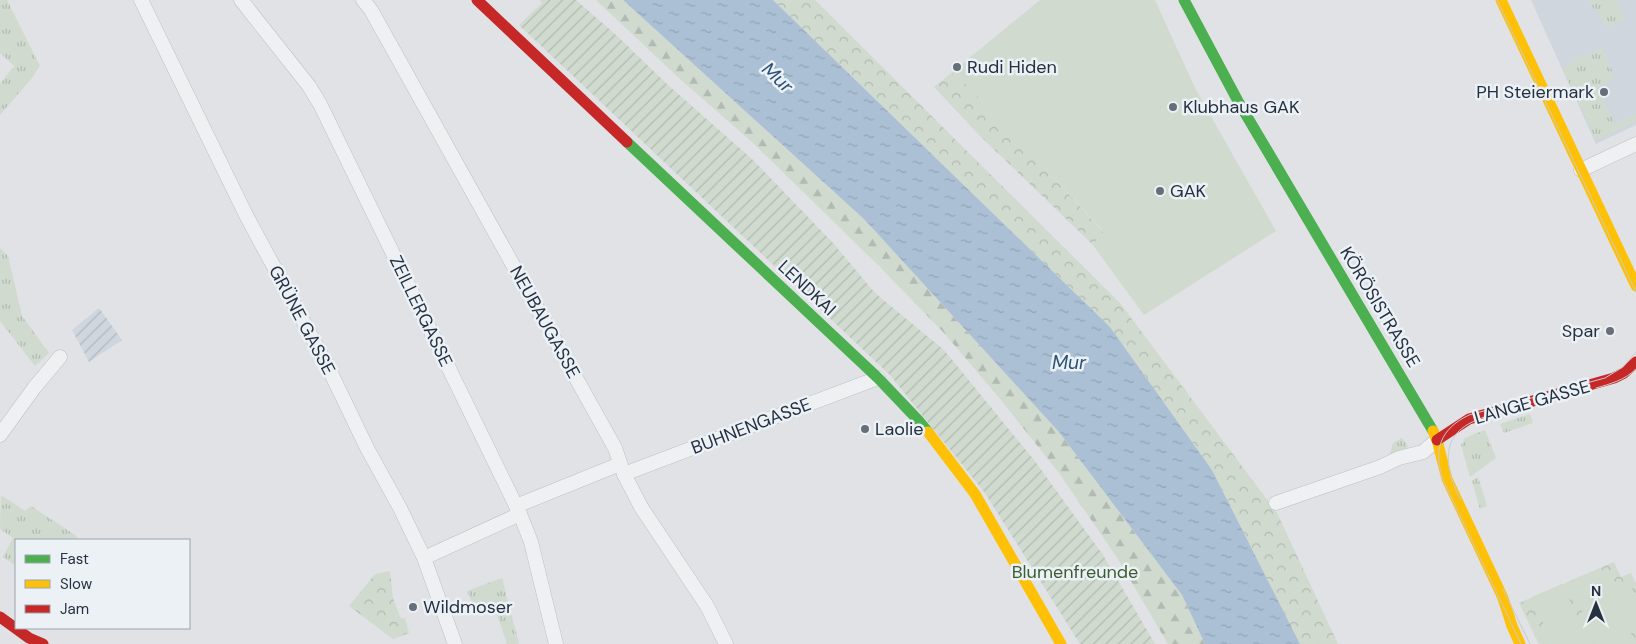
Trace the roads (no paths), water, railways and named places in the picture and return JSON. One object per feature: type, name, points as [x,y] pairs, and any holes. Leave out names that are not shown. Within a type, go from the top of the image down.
[{"type":"main road","name":"LENDKAI","points":[[477,0],[878,378],[918,420],[975,494],[1061,644]]},
{"type":"main road","name":"KÖRÖSISTRASSE","points":[[1184,0],[1239,103],[1430,424],[1437,440],[1447,479],[1504,598],[1512,626],[1520,644]]},
{"type":"main road","points":[[1501,0],[1636,286]]},
{"type":"main road","name":"LANGE GASSE","points":[[1437,440],[1469,419],[1603,382],[1624,372],[1636,362]]},
{"type":"main road","points":[[0,617],[15,628]]},
{"type":"main road","points":[[17,629],[42,644]]},
{"type":"street","name":"GRÜNE GASSE","points":[[141,0],[246,217],[328,367],[367,448],[400,508],[424,558],[455,644]]},
{"type":"street","name":"ZEILLERGASSE","points":[[240,0],[309,86],[320,104],[518,510],[531,542],[556,644]]},
{"type":"street","name":"NEUBAUGASSE","points":[[363,0],[610,440],[641,507],[707,606],[726,644]]},
{"type":"street","points":[[1581,170],[1636,144]]},
{"type":"street","points":[[0,435],[34,388],[60,357]]},
{"type":"street","name":"BUHNENGASSE","points":[[424,558],[518,510],[622,469],[878,378]]},
{"type":"street","name":"LANGE GASSE","points":[[1276,503],[1380,468],[1399,458],[1423,452],[1437,440]]},
{"type":"water","name":"Mur","points":[[623,0],[773,0],[1110,327],[1212,470],[1300,644],[1205,644],[1182,595],[1059,432],[865,220]]},
{"type":"tram line","points":[[1497,0],[1636,292]]},
{"type":"tram line","points":[[1521,644],[1443,480],[1439,459],[1441,442],[1451,427],[1469,415],[1605,378],[1623,367],[1636,352]]},
{"type":"tram line","points":[[1596,388],[1622,379],[1636,369]]},
{"type":"tram line","points":[[1460,499],[1454,486],[1448,461],[1452,440],[1459,431],[1470,423],[1485,417]]},
{"type":"tram line","points":[[1503,589],[1530,644]]},
{"type":"place","name":"Rudi Hiden","points":[[957,67]]},
{"type":"place","name":"PH Steiermark","points":[[1604,92]]},
{"type":"place","name":"Klubhaus GAK","points":[[1173,107]]},
{"type":"place","name":"GAK","points":[[1160,191]]},
{"type":"place","name":"Spar","points":[[1610,331]]},
{"type":"place","name":"Laolie","points":[[865,429]]},
{"type":"place","name":"Wildmoser","points":[[413,607]]},
{"type":"park label","name":"Blumenfreunde","points":[[1075,572]]}]
